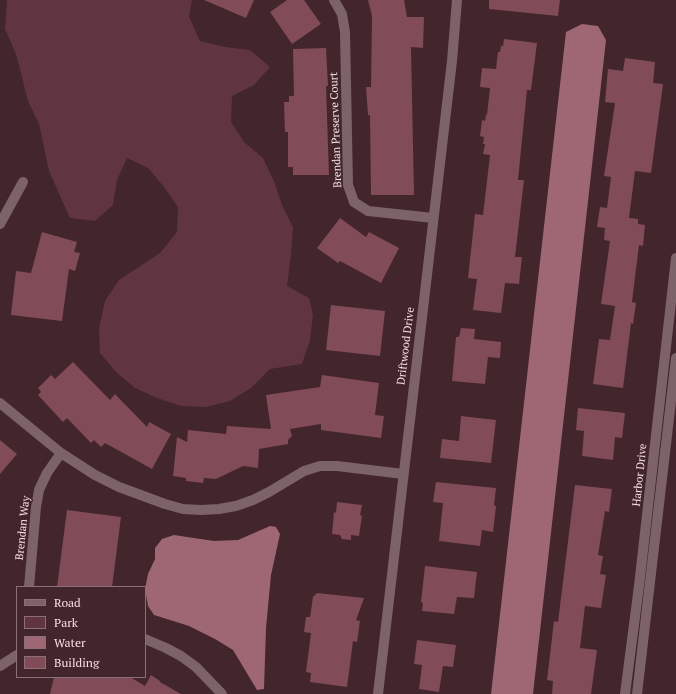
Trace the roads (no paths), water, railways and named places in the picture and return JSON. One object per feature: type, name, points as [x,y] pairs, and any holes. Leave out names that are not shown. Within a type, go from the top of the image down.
[{"type":"street","name":"Brendan Preserve Court","points":[[334,0],[342,14],[345,32],[348,185],[354,202],[368,211],[433,218]]},
{"type":"street","name":"Driftwood Drive","points":[[378,694],[452,60],[457,0]]},
{"type":"street","points":[[0,224],[23,182]]},
{"type":"street","name":"Harbor Drive","points":[[625,694],[639,586],[676,258]]},
{"type":"street","name":"Harbor Drive","points":[[637,694],[676,358]]},
{"type":"street","points":[[0,403],[62,453],[95,475],[119,487],[183,509],[201,510],[224,508],[253,500],[304,471],[320,466],[337,466],[403,474]]},
{"type":"street","name":"Brendan Way","points":[[29,586],[39,490],[47,473],[62,453]]},
{"type":"street","points":[[146,639],[181,656],[196,667],[222,694]]},
{"type":"street","points":[[0,666],[16,656]]},
{"type":"water","points":[[582,24],[598,26],[606,40],[533,694],[491,694],[566,32]]},
{"type":"water","points":[[270,526],[276,527],[280,534],[271,575],[266,628],[264,689],[257,690],[233,650],[189,626],[154,615],[148,606],[146,595],[146,586],[148,574],[155,559],[155,548],[162,539],[174,535],[214,541],[238,540]]}]
